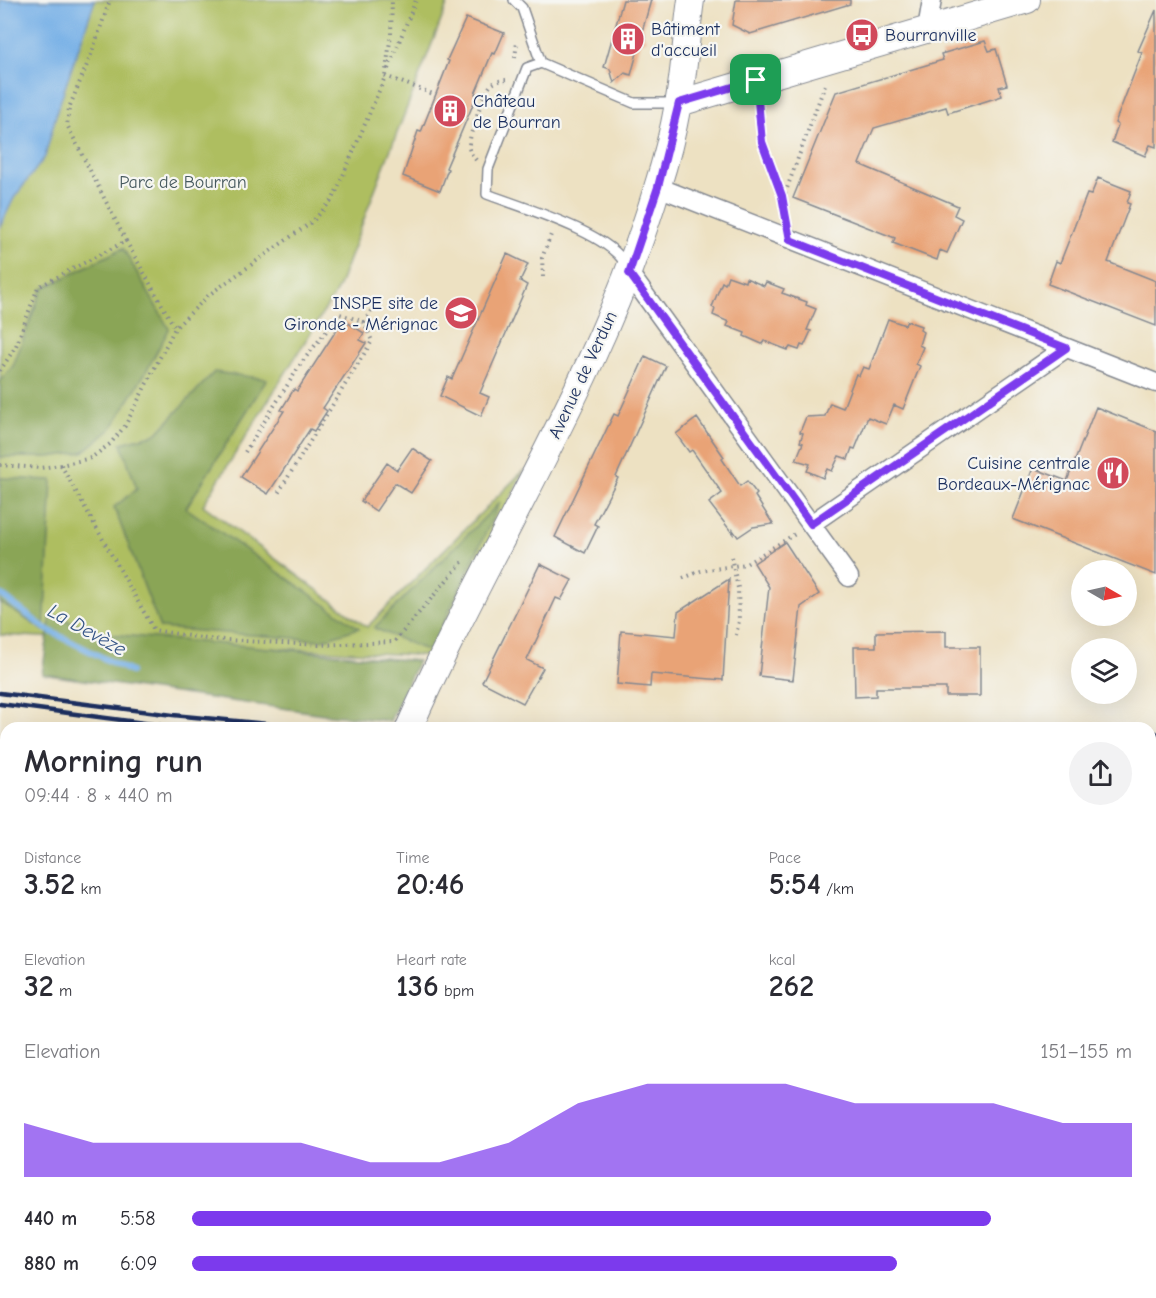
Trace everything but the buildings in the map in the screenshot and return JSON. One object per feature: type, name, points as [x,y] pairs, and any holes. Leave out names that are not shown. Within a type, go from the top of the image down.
[{"type":"main road","name":"Avenue de Verdun","points":[[412,722],[442,658],[555,438],[629,273],[658,187],[679,103],[691,0]]},
{"type":"main road","points":[[679,103],[1027,0]]},
{"type":"street","points":[[927,29],[932,0]]},
{"type":"street","points":[[658,187],[1156,382]]},
{"type":"street","points":[[629,273],[849,578]]},
{"type":"street","points":[[811,524],[1066,348]]},
{"type":"lane","points":[[514,0],[522,8],[542,63]]},
{"type":"lane","points":[[629,273],[621,255],[586,232],[487,194],[489,169],[527,68],[542,63],[634,103],[679,103]]},
{"type":"path","points":[[110,0],[69,108],[67,125],[126,241],[175,328]]},
{"type":"path","points":[[385,76],[392,34],[392,0]]},
{"type":"path","points":[[0,465],[40,468],[61,465],[92,458],[110,444],[125,426],[175,328],[210,294],[313,221],[333,199],[416,0]]},
{"type":"path","points":[[782,199],[836,56]]},
{"type":"path","points":[[385,76],[436,95]]},
{"type":"path","points":[[489,169],[470,153],[468,146],[488,87],[504,80],[522,81]]},
{"type":"path","points":[[756,80],[762,142],[782,199],[790,240]]},
{"type":"path","points":[[543,277],[542,258],[556,220]]},
{"type":"path","points":[[0,371],[16,346],[38,287],[126,241]]},
{"type":"path","points":[[364,322],[372,309]]},
{"type":"path","points":[[245,452],[302,362],[340,314],[364,322],[372,341],[277,495]]},
{"type":"path","points":[[61,465],[154,630],[207,639],[319,645],[394,642],[469,554]]},
{"type":"path","points":[[683,578],[701,571],[746,564],[811,524]]},
{"type":"path","points":[[731,557],[738,588],[739,621],[736,636]]},
{"type":"green space","name":"Parc de Bourran","points":[[0,0],[449,0],[338,289],[203,505],[367,627],[524,470],[436,656],[0,635]]},
{"type":"green space","points":[[123,248],[169,329],[146,372],[111,429],[83,452],[49,457],[0,457],[0,381],[13,366],[42,289]]},
{"type":"green space","points":[[214,372],[267,379],[186,508],[359,628],[321,640],[160,628],[114,507],[137,489],[121,443],[156,434]]},
{"type":"green space","points":[[0,478],[52,480],[44,631],[0,602]]},
{"type":"green space","points":[[500,502],[430,652],[374,628]]},
{"type":"green space","points":[[51,615],[108,634],[418,661],[390,721],[330,715],[42,674]]},
{"type":"water","points":[[0,0],[95,0],[57,111],[45,157],[14,198],[0,227]]},
{"type":"waterway","name":"La Devèze","points":[[0,594],[46,629],[131,672]]},
{"type":"railway","points":[[0,693],[246,722]]},
{"type":"railway","points":[[0,704],[136,722]]},
{"type":"place","name":"Bourranville","points":[[862,35]]},
{"type":"place","name":"Bâtiment d'accueil","points":[[628,39]]},
{"type":"place","name":"Château de Bourran","points":[[450,111]]},
{"type":"place","name":"INSPE site de Gironde - Mérignac","points":[[461,313]]},
{"type":"place","name":"Cuisine centrale Bordeaux-Mérignac","points":[[1113,473]]},
{"type":"route","points":[[756,80],[762,142],[782,196],[790,240],[1066,348],[811,524],[629,273],[658,187],[679,103],[756,80]]}]
